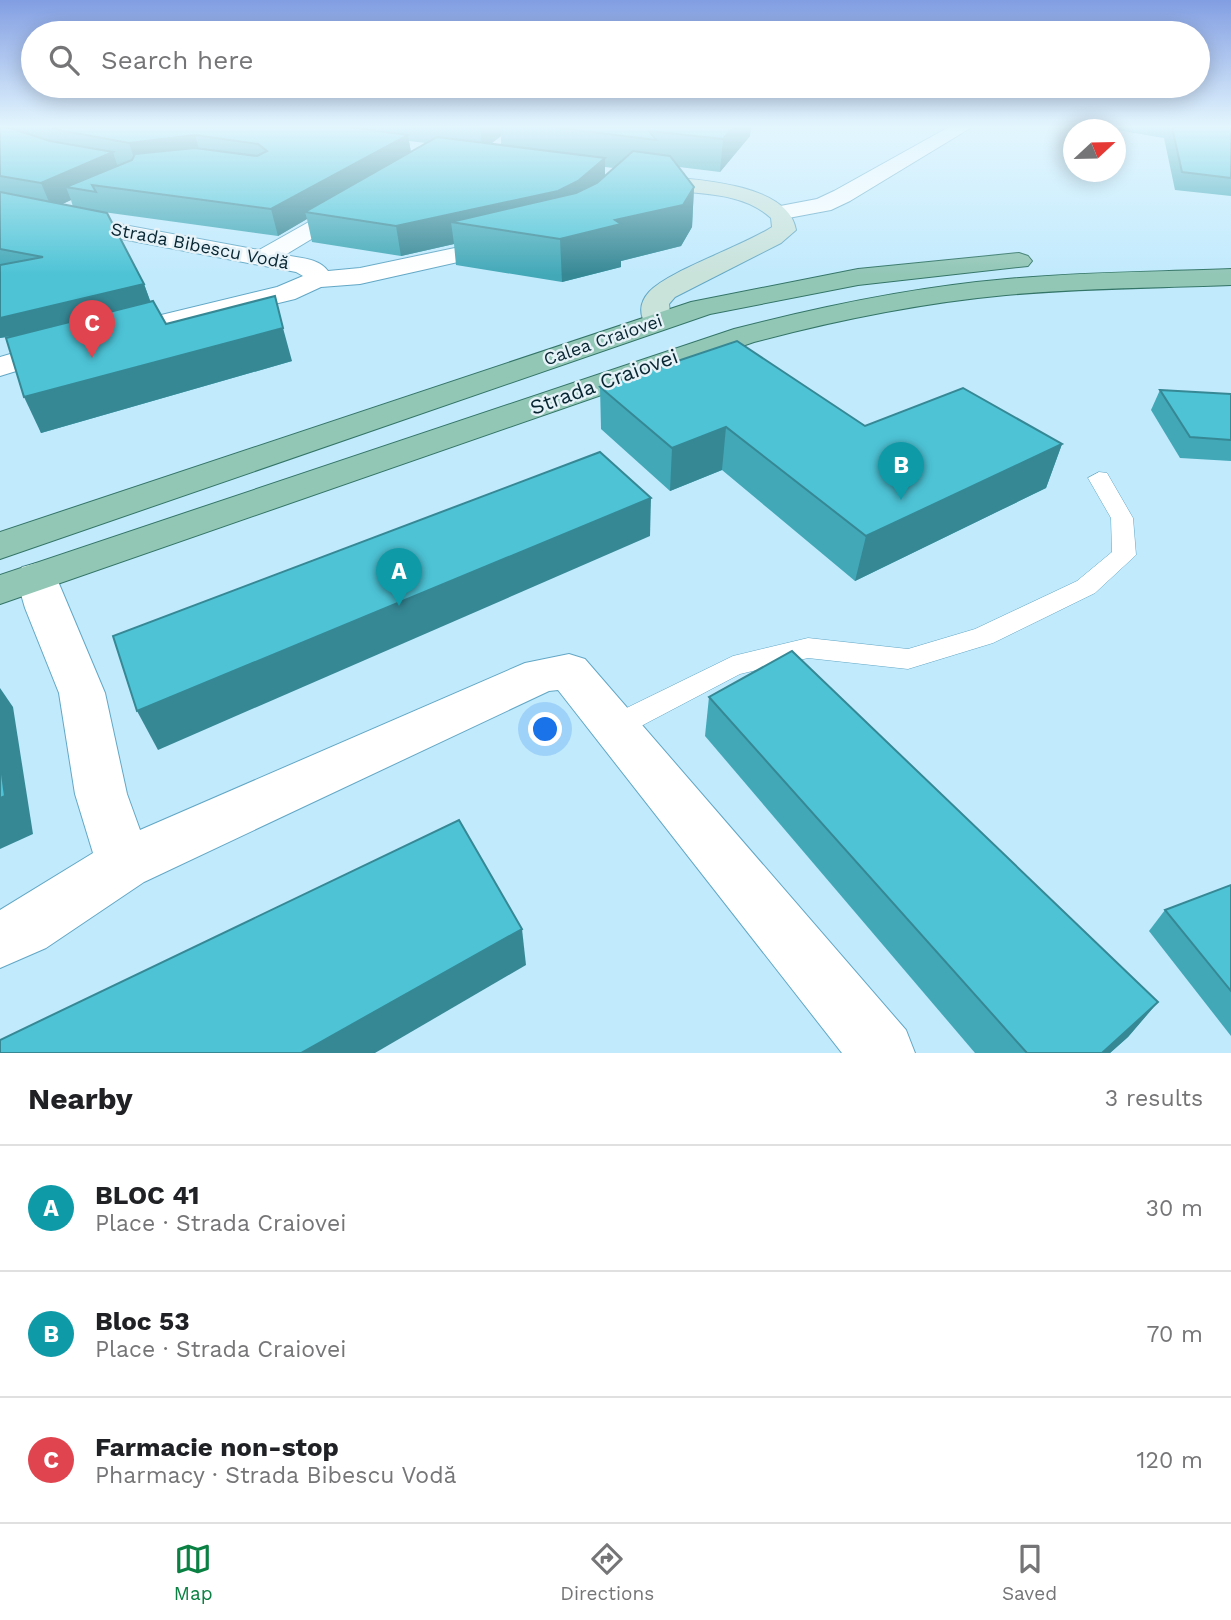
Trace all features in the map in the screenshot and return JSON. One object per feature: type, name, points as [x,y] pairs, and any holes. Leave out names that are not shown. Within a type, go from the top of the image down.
[{"type":"main road","name":"Calea Craiovei","points":[[12,571],[657,321],[757,294],[871,273],[949,265],[1231,251]]},
{"type":"main road","name":"Strada Craiovei","points":[[12,571],[610,381],[670,357],[791,323],[873,305],[978,290],[1231,277]]},
{"type":"street","points":[[623,183],[755,198],[783,212],[823,205],[877,176]]},
{"type":"street","points":[[263,258],[379,188]]},
{"type":"street","name":"Strada Bibescu Vodă","points":[[0,209],[303,266],[315,271],[316,280],[286,293],[68,346],[0,367]]},
{"type":"street","points":[[657,321],[653,308],[656,300],[666,290],[784,230],[786,221],[783,212]]},
{"type":"street","points":[[316,280],[360,276],[524,240]]},
{"type":"street","points":[[12,571],[46,608],[82,693],[102,794],[124,864]]},
{"type":"street","points":[[0,939],[25,928],[124,864],[541,675],[569,671],[883,1053]]},
{"type":"lane","points":[[50,218],[72,208]]},
{"type":"lane","points":[[614,727],[733,666],[808,648],[908,659],[984,636],[1086,587],[1124,555],[1122,518],[1099,478]]},
{"type":"building","points":[[1,176],[57,176],[41,183]]},
{"type":"building","points":[[93,176],[332,176],[271,209],[92,185],[96,192],[66,187]]},
{"type":"building","points":[[368,176],[584,176],[558,191],[396,226],[305,212]]},
{"type":"building","points":[[605,176],[686,176],[694,187],[683,205],[615,220],[621,224],[560,239],[451,222],[576,193]]},
{"type":"building","points":[[0,192],[107,213],[144,284],[0,318],[0,265],[43,257],[0,249]]},
{"type":"building","points":[[275,296],[283,328],[24,397],[6,338],[153,301],[166,324]]},
{"type":"building","points":[[737,341],[865,426],[963,388],[1062,444],[866,536],[726,427],[672,448],[600,387]]},
{"type":"building","points":[[1160,390],[1231,394],[1231,440],[1190,437]]},
{"type":"building","points":[[600,452],[651,498],[137,711],[113,636]]},
{"type":"building","points":[[792,651],[1158,1002],[1102,1053],[1027,1053],[709,697]]},
{"type":"building","points":[[0,760],[5,796],[0,798]]},
{"type":"building","points":[[459,820],[522,929],[301,1053],[0,1053],[0,1040]]},
{"type":"building","points":[[1231,885],[1231,991],[1165,910]]},
{"type":"place","name":"Farmacie non-stop","points":[[92,358]]},
{"type":"place","name":"Bloc 53","points":[[901,500]]},
{"type":"place","name":"BLOC 41","points":[[399,606]]}]
